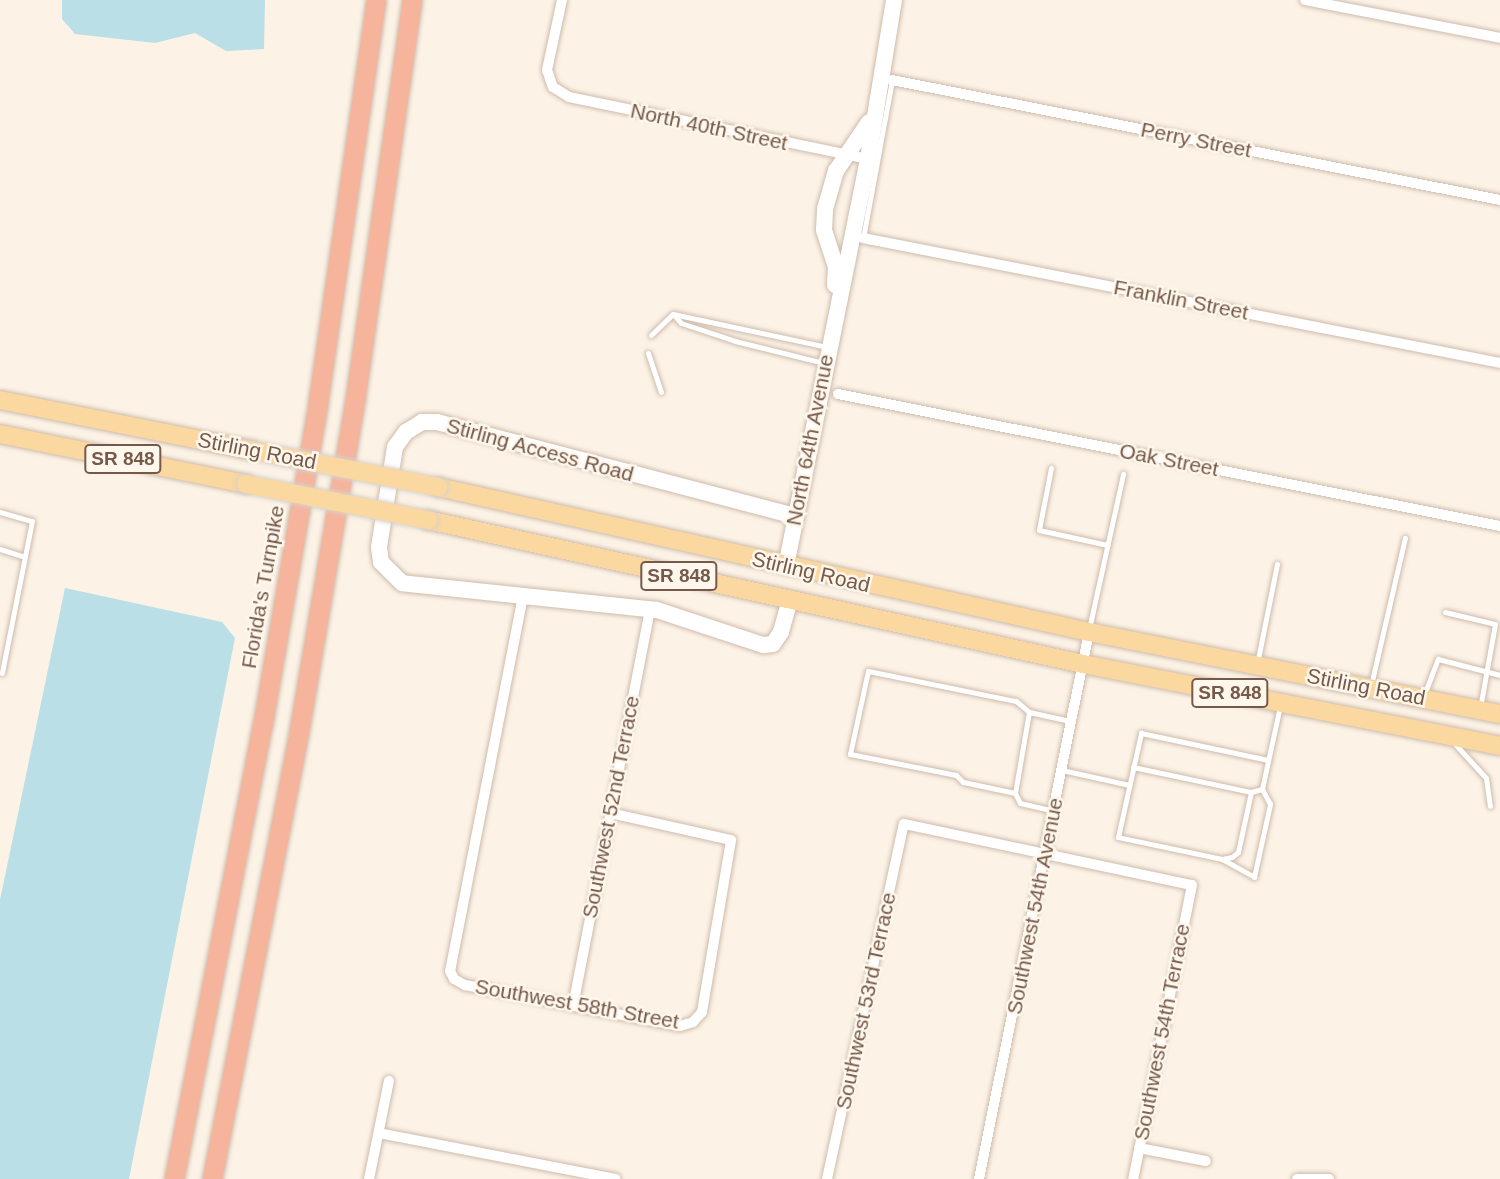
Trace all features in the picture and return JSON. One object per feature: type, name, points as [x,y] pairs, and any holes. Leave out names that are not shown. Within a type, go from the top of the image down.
[{"type":"highway","name":"Florida's Turnpike","points":[[174,1179],[262,722],[318,402],[376,0]]},
{"type":"highway","points":[[212,1179],[299,731],[351,428],[412,0]]},
{"type":"main road","name":"Stirling Road","points":[[0,400],[438,487],[1088,632],[1500,714]]},
{"type":"main road","name":"Stirling Road","points":[[0,434],[428,520],[1083,664],[1500,746]]},
{"type":"street","name":"North 40th Street","points":[[562,0],[547,70],[554,87],[569,97],[868,159]]},
{"type":"street","name":"North 64th Avenue","points":[[786,566],[827,346],[868,159],[872,117],[893,0]]},
{"type":"street","points":[[1305,0],[1500,38]]},
{"type":"street","name":"Perry Street","points":[[892,80],[1500,200]]},
{"type":"street","name":"North 64th Avenue","points":[[835,314],[836,267],[824,230],[825,209],[836,171],[872,117]]},
{"type":"street","name":"Franklin Street","points":[[863,238],[1500,363]]},
{"type":"street","name":"Oak Street","points":[[838,394],[1500,526]]},
{"type":"street","name":"Stirling Access Road","points":[[790,600],[773,644],[650,609],[414,586],[389,573],[379,547],[395,447],[406,432],[422,422],[438,422],[796,516]]},
{"type":"street","name":"Southwest 58th Street","points":[[523,596],[450,971],[465,985],[680,1026],[693,1022],[702,1012],[731,840],[610,813]]},
{"type":"street","name":"Southwest 52nd Terrace","points":[[573,1006],[650,609]]},
{"type":"street","name":"Southwest 54th Avenue","points":[[979,1179],[1046,855],[1088,632]]},
{"type":"street","name":"Southwest 53rd Terrace","points":[[827,1179],[904,824],[1046,855]]},
{"type":"street","name":"Southwest 54th Terrace","points":[[1046,855],[1192,886],[1133,1179]]},
{"type":"street","points":[[369,1179],[388,1082]]},
{"type":"street","points":[[379,1133],[615,1179]]},
{"type":"street","points":[[1139,1148],[1206,1161]]},
{"type":"street","points":[[1297,1179],[1329,1179]]},
{"type":"lane","points":[[863,238],[892,80]]},
{"type":"lane","points":[[651,335],[673,314]]},
{"type":"lane","points":[[673,314],[827,346]]},
{"type":"lane","points":[[673,314],[681,323],[767,351],[824,363]]},
{"type":"lane","points":[[767,351],[771,335]]},
{"type":"lane","points":[[648,353],[661,392]]},
{"type":"lane","points":[[1051,468],[1039,530],[1107,545]]},
{"type":"lane","points":[[1088,632],[1123,474]]},
{"type":"lane","points":[[0,512],[32,521],[2,673]]},
{"type":"lane","points":[[1370,688],[1405,538]]},
{"type":"lane","points":[[0,549],[24,558]]},
{"type":"lane","points":[[1256,666],[1277,564]]},
{"type":"lane","points":[[1445,612],[1495,624],[1479,710]]},
{"type":"lane","points":[[1423,698],[1438,659],[1500,674]]},
{"type":"lane","points":[[1014,793],[963,782],[956,775],[850,754],[867,671],[1016,701],[1029,712],[1072,721]]},
{"type":"lane","points":[[1268,760],[1141,733],[1118,837],[1222,859],[1231,868],[1254,877],[1270,804],[1262,789],[1281,703]]},
{"type":"lane","points":[[1029,712],[1014,793],[1020,803],[1054,811]]},
{"type":"lane","points":[[1449,736],[1486,778],[1490,806]]},
{"type":"lane","points":[[1133,767],[1251,792],[1262,789]]},
{"type":"lane","points":[[1062,770],[1129,785]]},
{"type":"lane","points":[[1222,859],[1238,852],[1251,792]]},
{"type":"water","points":[[62,0],[265,0],[264,49],[226,51],[195,33],[155,43],[75,34],[62,19]]},
{"type":"water","points":[[65,588],[222,622],[235,638],[129,1179],[0,1179],[0,900]]}]
